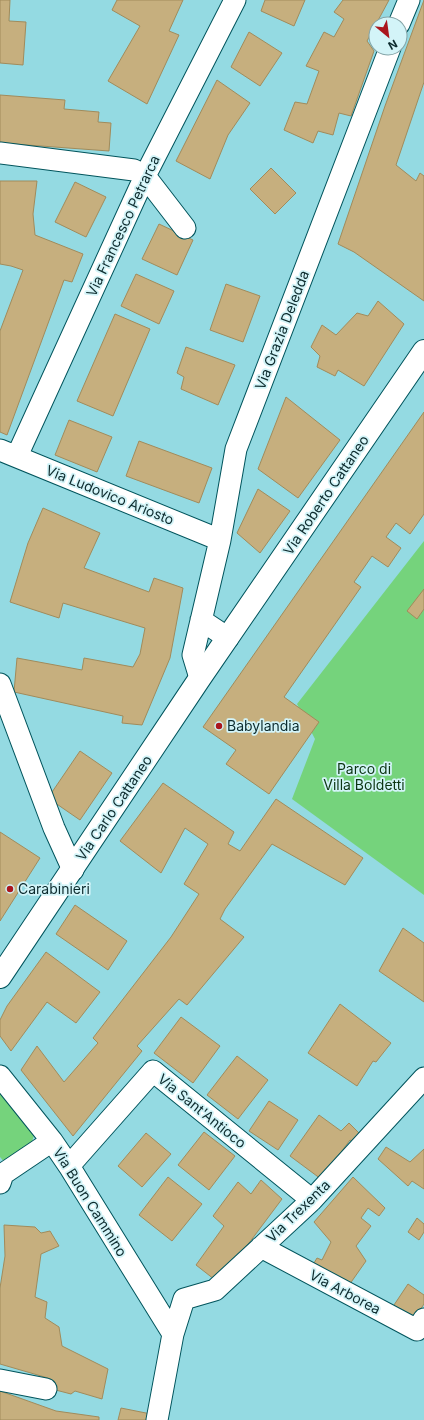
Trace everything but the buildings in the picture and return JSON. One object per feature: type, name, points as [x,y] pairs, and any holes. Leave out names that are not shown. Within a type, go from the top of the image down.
[{"type":"main road","name":"Via Roberto Cattaneo","points":[[228,638],[424,351]]},
{"type":"main road","name":"Via Carlo Cattaneo","points":[[0,977],[228,638]]},
{"type":"street","name":"Via Francesco Petrarca","points":[[8,453],[145,176],[235,0]]},
{"type":"street","points":[[402,16],[408,0]]},
{"type":"street","name":"Via Grazia Deledda","points":[[200,678],[193,655],[220,540],[236,449],[387,56]]},
{"type":"street","points":[[0,153],[134,170],[145,176],[185,228]]},
{"type":"street","name":"Via Ludovico Ariosto","points":[[8,453],[220,540]]},
{"type":"street","points":[[201,620],[228,638]]},
{"type":"street","points":[[0,684],[54,828],[73,870]]},
{"type":"street","name":"Via Sant'Antioco","points":[[69,1166],[153,1071],[312,1200]]},
{"type":"street","name":"Via Buon Cammino","points":[[0,1076],[52,1141],[69,1166],[173,1334]]},
{"type":"street","name":"Via Trexenta","points":[[173,1334],[184,1299],[215,1290],[312,1200],[424,1078]]},
{"type":"street","points":[[2,1179],[52,1141]]},
{"type":"street","name":"Via Arborea","points":[[261,1247],[417,1330],[424,1319]]},
{"type":"street","points":[[157,1420],[173,1334]]},
{"type":"street","points":[[0,1380],[46,1390]]},
{"type":"green space","name":"Parco di Villa Boldetti","points":[[424,541],[424,895],[292,799],[315,739],[297,704]]},
{"type":"green space","points":[[0,1084],[36,1129],[31,1145],[5,1163],[0,1157]]},
{"type":"place","name":"Babylandia","points":[[219,726]]},
{"type":"place","name":"Carabinieri","points":[[10,889]]}]
